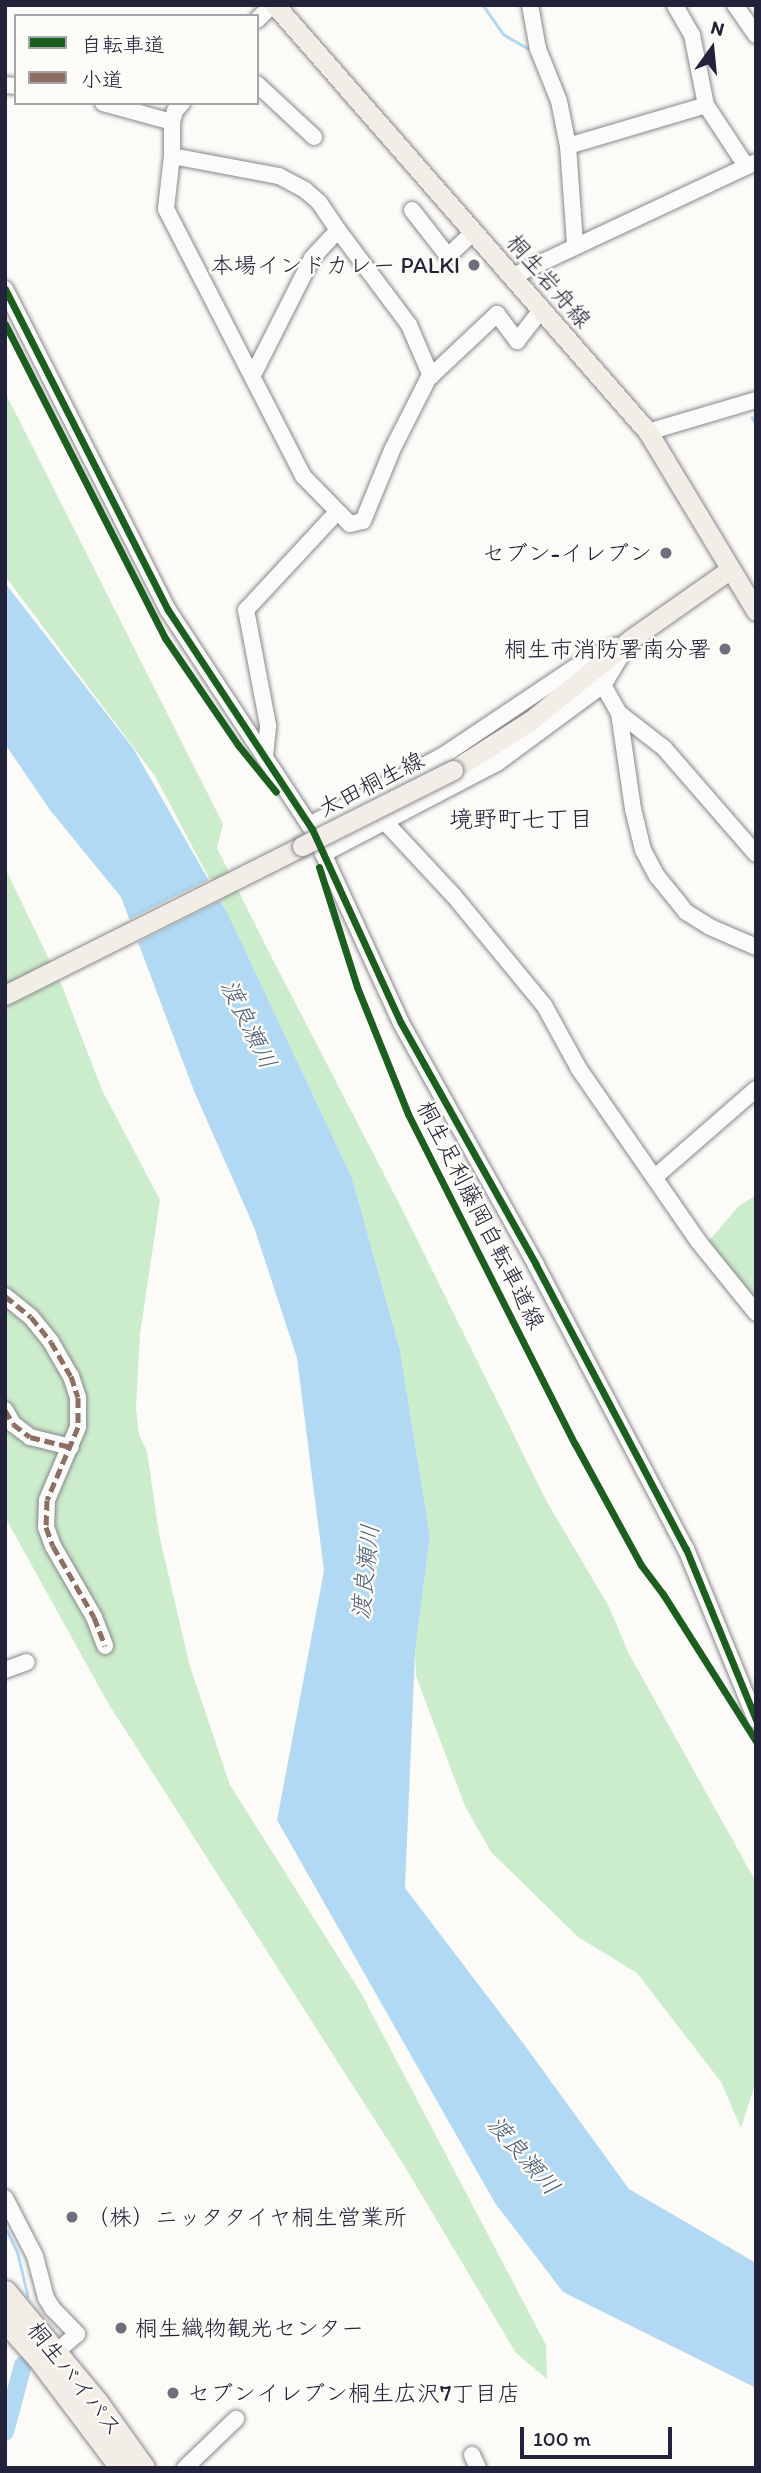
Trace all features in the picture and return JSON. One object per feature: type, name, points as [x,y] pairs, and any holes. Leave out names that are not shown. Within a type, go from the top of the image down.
[{"type":"highway","name":"桐生バイパス","points":[[5,2292],[56,2352],[144,2468]]},
{"type":"highway","name":"桐生バイパス","points":[[5,2320],[39,2358],[122,2468]]},
{"type":"main road","name":"桐生岩舟線","points":[[273,5],[648,432],[756,611]]},
{"type":"main road","name":"太田桐生線","points":[[5,995],[278,858],[308,833],[453,770],[530,721],[594,672],[631,639],[729,570]]},
{"type":"street","points":[[259,18],[273,5]]},
{"type":"street","points":[[513,276],[575,244],[751,164],[706,105],[692,35],[675,5]]},
{"type":"street","points":[[735,5],[756,35]]},
{"type":"street","points":[[533,7],[538,49],[559,101],[568,146],[575,244]]},
{"type":"street","points":[[259,86],[314,137]]},
{"type":"street","points":[[110,105],[172,122]]},
{"type":"street","points":[[180,105],[175,111],[172,122],[172,156],[166,209],[303,476],[350,524],[363,521],[393,448],[431,376],[497,314],[517,341],[542,309]]},
{"type":"street","points":[[568,146],[706,105]]},
{"type":"street","points":[[172,156],[279,176],[305,190],[319,202],[409,325],[431,376]]},
{"type":"street","points":[[412,211],[448,256],[474,232]]},
{"type":"street","points":[[253,375],[312,258],[338,230]]},
{"type":"street","points":[[5,289],[168,610],[265,756],[308,833],[594,672]]},
{"type":"street","points":[[648,432],[756,400]]},
{"type":"street","points":[[265,756],[268,725],[246,610],[337,512]]},
{"type":"street","points":[[594,672],[587,697],[497,763],[387,824],[323,853],[401,1023],[536,1265],[686,1549],[756,1720]]},
{"type":"street","points":[[594,672],[619,713],[664,748],[756,854]]},
{"type":"street","points":[[619,713],[633,809],[643,850],[657,876],[687,912],[710,927],[756,947]]},
{"type":"street","points":[[387,824],[454,896],[544,1005],[579,1069],[698,1241],[756,1313]]},
{"type":"street","points":[[654,1177],[756,1089]]},
{"type":"street","points":[[5,1296],[31,1317],[71,1376],[78,1397],[80,1415],[71,1447],[47,1500],[46,1527],[53,1546],[94,1617],[105,1646]]},
{"type":"street","points":[[5,1409],[13,1424],[30,1437],[71,1447]]},
{"type":"street","points":[[5,1670],[27,1662]]},
{"type":"street","points":[[8,2208],[35,2256],[46,2298],[52,2309],[78,2334],[56,2352]]},
{"type":"street","points":[[185,2468],[236,2418]]},
{"type":"green space","points":[[5,392],[223,824],[217,848],[271,956],[403,1211],[547,1502],[608,1605],[629,1654],[756,1882],[756,2081],[741,2128],[721,2082],[637,1973],[578,1937],[491,1852],[465,1806],[416,1676],[415,1652],[430,1535],[400,1350],[352,1178],[228,914],[155,776],[5,576]]},
{"type":"green space","points":[[5,868],[62,986],[102,1090],[160,1200],[140,1334],[136,1409],[139,1435],[147,1451],[159,1534],[190,1667],[230,1785],[361,1993],[546,2345],[547,2379],[516,2353],[405,2167],[108,1703],[5,1517]]},
{"type":"green space","points":[[756,1195],[756,1305],[706,1244],[739,1206]]},
{"type":"water","name":"渡良瀬川","points":[[5,583],[133,748],[228,914],[352,1178],[400,1350],[430,1536],[415,1652],[405,1888],[523,2043],[629,2189],[756,2263],[756,2388],[563,2292],[495,2203],[277,1820],[324,1571],[297,1358],[254,1227],[194,1091],[121,897],[50,810],[5,744]]},
{"type":"pier","points":[[212,878],[224,899],[135,944],[126,921]]},
{"type":"waterway","points":[[483,5],[503,34],[527,48]]},
{"type":"waterway","points":[[752,417],[756,424]]},
{"type":"waterway","points":[[7,2230],[18,2254],[28,2296]]},
{"type":"waterway","points":[[5,2432],[23,2365]]},
{"type":"marked path","points":[[5,1296],[31,1317],[51,1342],[71,1376],[78,1397],[78,1427],[47,1500],[46,1527],[53,1546],[94,1617],[105,1646]]},
{"type":"marked path","points":[[5,1410],[13,1424],[30,1437],[71,1447]]},
{"type":"cycle path","name":"桐生足利藤岡自転車道線","points":[[5,289],[168,610],[312,829],[401,1023],[536,1265],[686,1549],[756,1720]]},
{"type":"cycle path","points":[[5,324],[165,638],[238,745],[276,792]]},
{"type":"cycle path","name":"桐生足利藤岡自転車道線","points":[[319,867],[357,987],[408,1114],[575,1444],[641,1565],[663,1594],[756,1741]]},
{"type":"place","name":"本場インドカレー PALKI","points":[[474,265]]},
{"type":"place","name":"セブン-イレブン","points":[[666,553]]},
{"type":"place","name":"桐生市消防署南分署","points":[[725,649]]},
{"type":"place","name":"（株）ニッタタイヤ桐生営業所","points":[[72,2217]]},
{"type":"place","name":"桐生織物観光センター","points":[[121,2328]]},
{"type":"place","name":"セブンイレブン桐生広沢7丁目店","points":[[173,2393]]},
{"type":"district","name":"境野町七丁目","points":[[521,819]]}]
